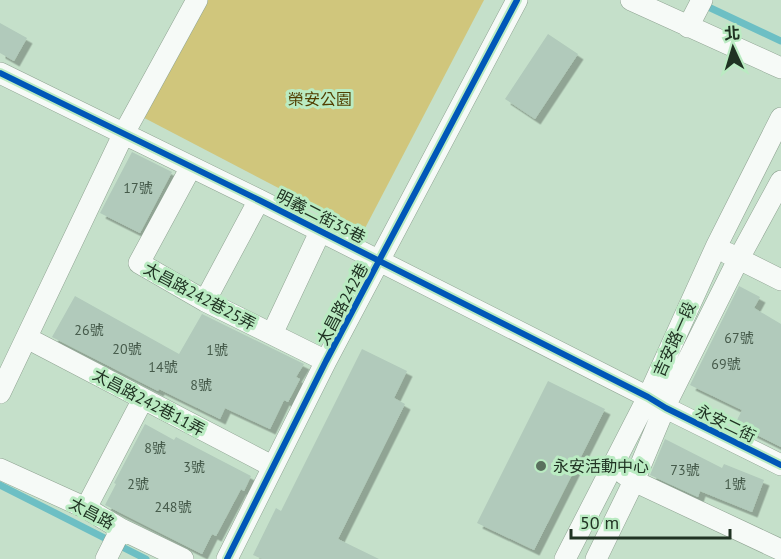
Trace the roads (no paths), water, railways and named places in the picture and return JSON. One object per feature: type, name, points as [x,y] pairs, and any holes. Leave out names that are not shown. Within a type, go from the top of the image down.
[{"type":"street","points":[[0,393],[123,135],[197,0]]},
{"type":"street","name":"太昌路242巷","points":[[226,559],[326,361],[517,0]]},
{"type":"street","points":[[631,0],[781,68]]},
{"type":"street","points":[[688,27],[702,0]]},
{"type":"street","name":"明義二街35巷","points":[[0,73],[259,200],[658,403]]},
{"type":"street","name":"吉安路一段","points":[[596,559],[634,481],[658,403],[716,247],[781,118]]},
{"type":"street","name":"太昌路242巷25弄","points":[[191,167],[139,263],[205,301],[326,361]]},
{"type":"street","name":"吉安路一段","points":[[566,558],[613,467],[658,403],[781,181]]},
{"type":"street","points":[[205,301],[259,200]]},
{"type":"street","points":[[272,334],[320,232]]},
{"type":"street","points":[[716,247],[781,280]]},
{"type":"street","name":"太昌路242巷11弄","points":[[27,338],[272,466]]},
{"type":"street","points":[[86,508],[143,399]]},
{"type":"street","name":"永安二街","points":[[658,403],[781,465]]},
{"type":"street","points":[[613,467],[634,481],[781,550]]},
{"type":"street","name":"太昌路","points":[[0,469],[86,508],[121,529],[183,559]]},
{"type":"street","points":[[106,559],[121,529]]},
{"type":"waterway","points":[[702,4],[781,41]]},
{"type":"waterway","points":[[0,485],[146,559]]},
{"type":"place","name":"永安活動中心","points":[[541,466]]},
{"type":"park label","name":"榮安公園","points":[[320,99]]}]
